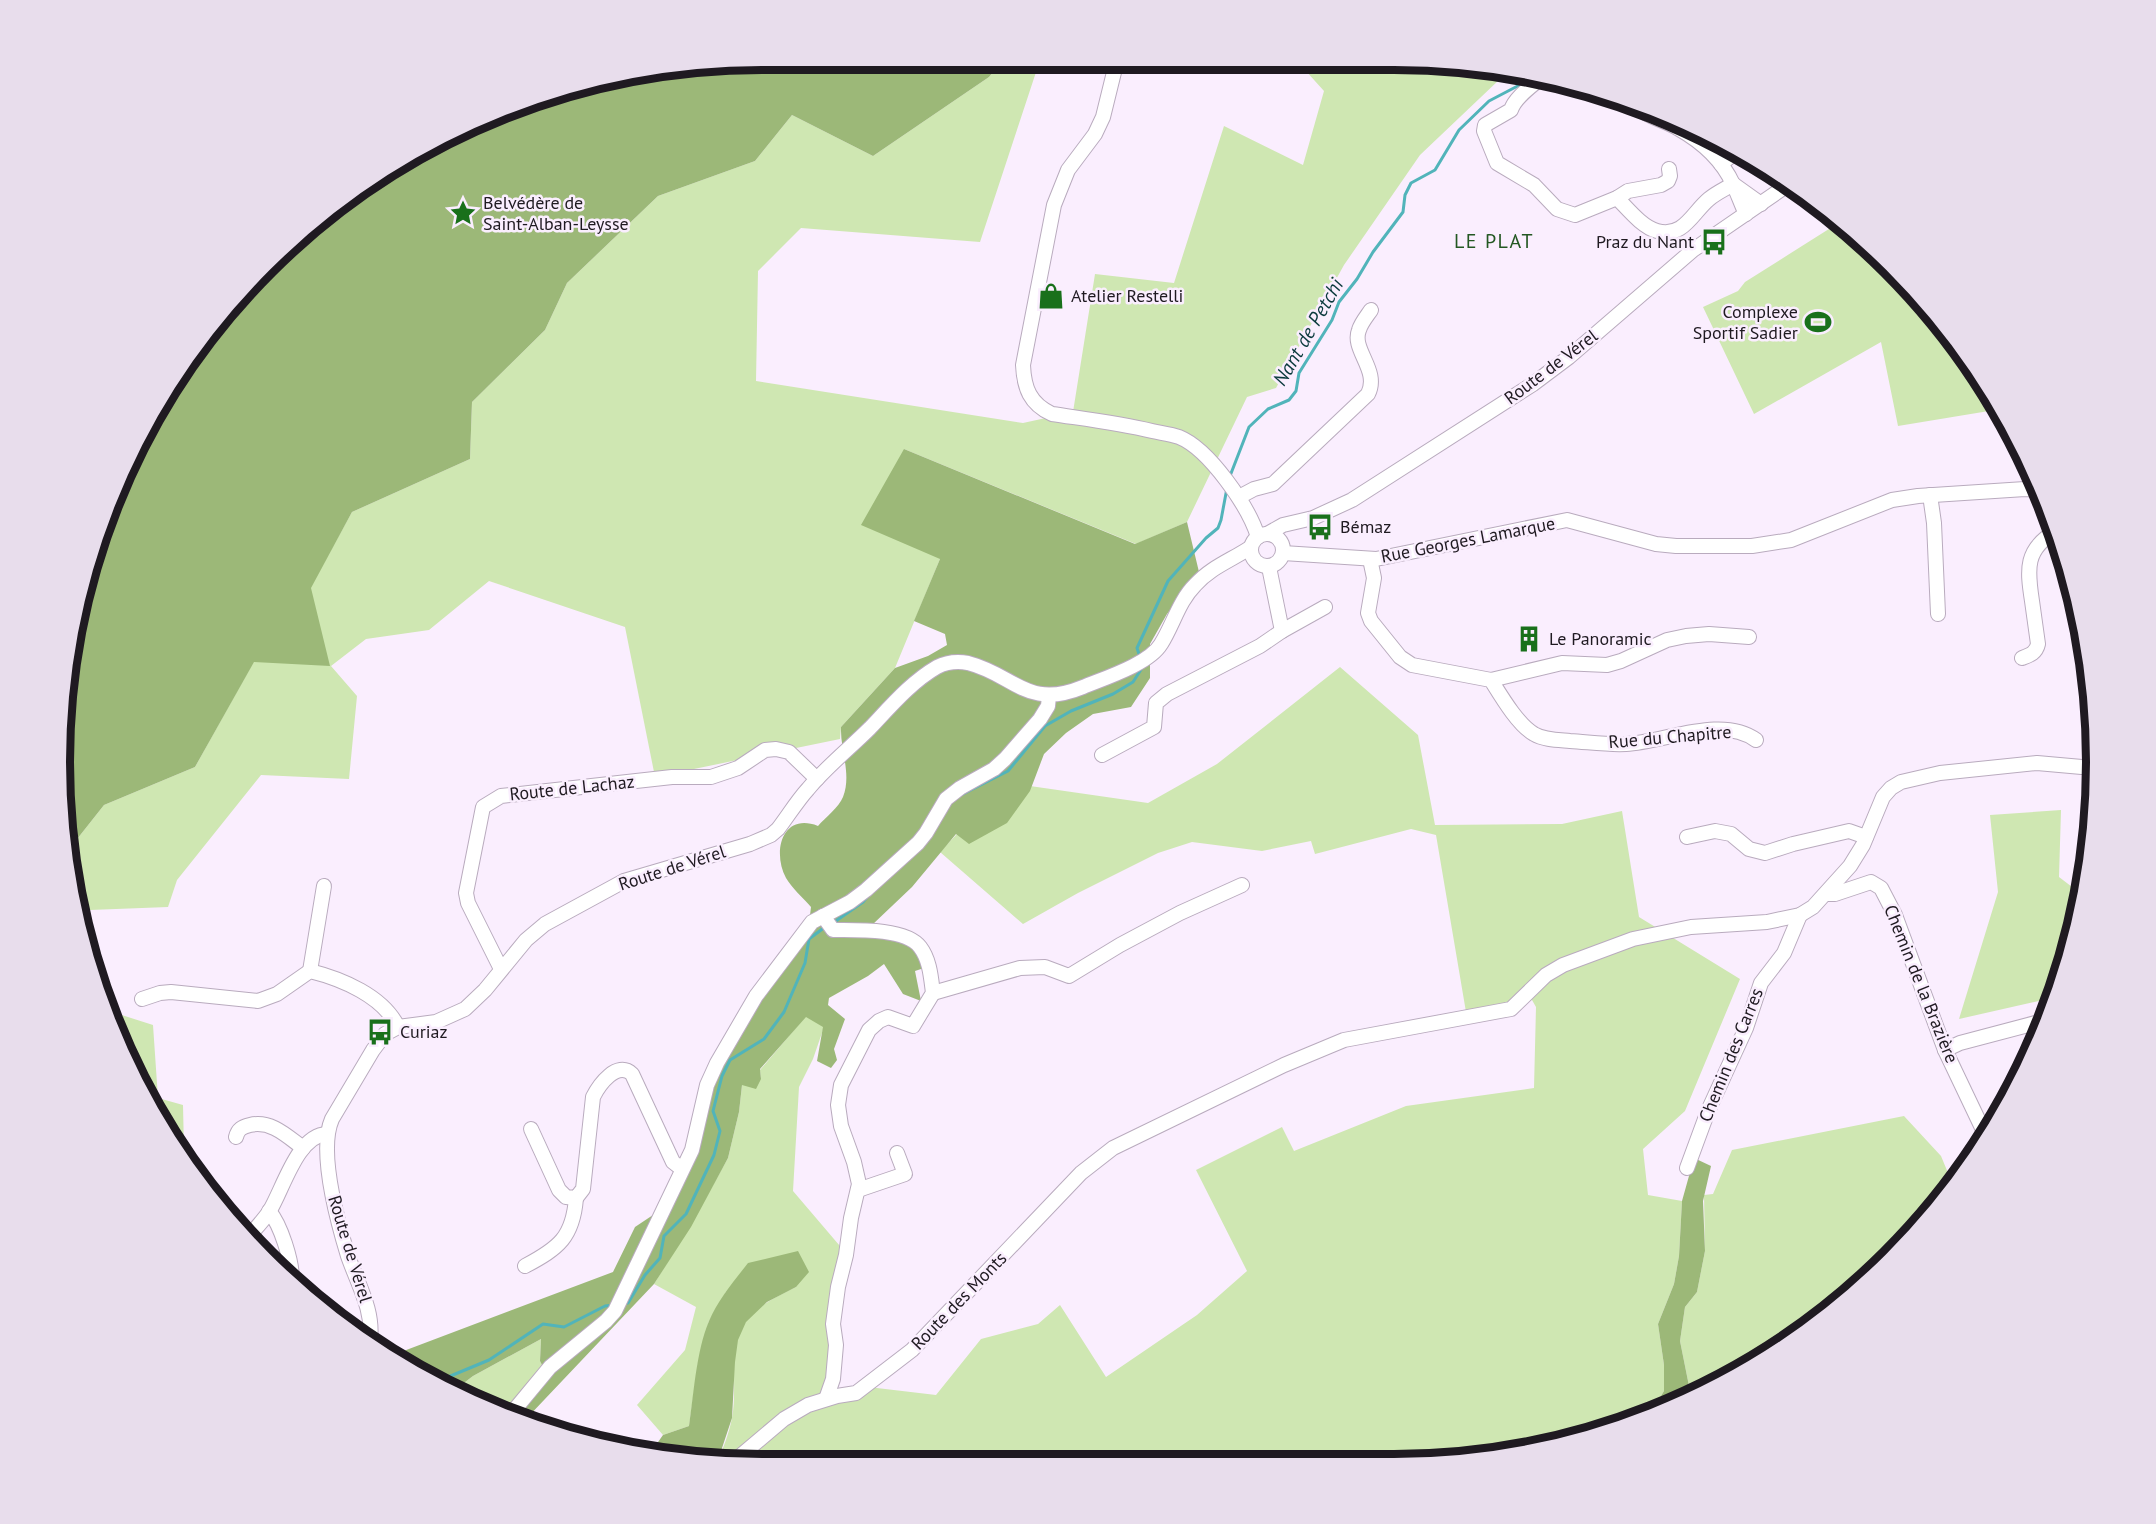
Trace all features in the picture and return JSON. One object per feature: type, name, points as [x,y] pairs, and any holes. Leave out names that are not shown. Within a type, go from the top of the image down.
[{"type":"street","points":[[1115,70],[1103,117],[1095,134],[1068,170],[1054,205],[1023,365],[1026,391],[1041,409],[1052,414],[1135,427],[1181,438],[1206,456],[1235,491],[1248,511],[1259,539],[1251,555],[1262,564],[1282,631]]},
{"type":"street","points":[[1533,85],[1514,101],[1511,110],[1485,125],[1484,131],[1497,164],[1534,185],[1557,209],[1575,215],[1617,198],[1628,191],[1668,181],[1669,169]]},
{"type":"street","points":[[1698,141],[1721,164],[1746,214]]},
{"type":"street","points":[[1721,164],[1729,157]]},
{"type":"street","points":[[1617,198],[1656,231],[1674,232],[1684,226],[1709,199],[1733,184]]},
{"type":"street","points":[[1733,184],[1761,204]]},
{"type":"street","name":"Route de Vérel","points":[[371,1332],[368,1307],[349,1257],[332,1193],[327,1134],[332,1119],[376,1044],[385,1034],[398,1027],[436,1022],[465,1009],[485,990],[526,940],[545,924],[601,892],[624,881],[750,844],[771,835],[817,779],[921,678],[944,664],[962,662],[978,667],[1043,695],[1073,691],[1130,667],[1154,653],[1190,591],[1215,567],[1283,525],[1313,518],[1352,500],[1533,384],[1569,357],[1677,262],[1781,189]]},
{"type":"street","points":[[1235,491],[1273,484],[1368,394],[1372,386],[1371,377],[1358,341],[1358,332],[1371,310]]},
{"type":"street","name":"Rue Georges Lamarque","points":[[1282,548],[1370,559],[1567,520],[1656,544],[1676,546],[1762,545],[1791,540],[1892,500],[1930,495],[2029,489]]},
{"type":"street","points":[[1930,495],[1936,556],[1938,614]]},
{"type":"street","points":[[1262,564],[1278,562],[1284,533],[1295,523]]},
{"type":"street","points":[[1259,539],[1275,537],[1282,548]]},
{"type":"street","points":[[2022,658],[2037,650],[2038,644],[2028,574],[2029,562],[2033,552],[2048,537]]},
{"type":"street","points":[[1370,559],[1374,578],[1368,613],[1371,621],[1400,657],[1412,665],[1491,680],[1562,663],[1607,665],[1667,640],[1686,636],[1709,634],[1749,637]]},
{"type":"street","name":"Route de Vérel","points":[[1206,575],[1237,564],[1262,564]]},
{"type":"street","points":[[1102,755],[1154,728],[1156,703],[1167,694],[1260,646],[1325,607]]},
{"type":"street","name":"Rue du Chapitre","points":[[1491,680],[1525,728],[1540,737],[1626,744],[1723,729],[1746,733],[1756,741]]},
{"type":"street","points":[[827,923],[903,858],[926,833],[946,799],[960,788],[994,769],[1005,759],[1032,728],[1043,695]]},
{"type":"street","name":"Route de Lachaz","points":[[501,969],[468,903],[466,893],[483,807],[501,796],[672,777],[711,777],[738,768],[765,750],[776,748],[789,752],[817,779]]},
{"type":"street","points":[[1800,915],[1813,908],[1850,866],[1866,837],[1883,797],[1891,788],[1920,777],[2037,763],[2086,767]]},
{"type":"street","points":[[1687,837],[1715,831],[1731,834],[1749,849],[1765,853],[1849,831],[1866,837]]},
{"type":"street","name":"Chemin de la Brazière","points":[[1827,894],[1835,894],[1871,882],[1881,888],[1895,915],[1945,1050],[1981,1126]]},
{"type":"street","points":[[933,993],[1020,968],[1045,967],[1069,976],[1180,913],[1242,885]]},
{"type":"street","points":[[142,999],[171,992],[258,1001],[277,994],[310,971],[324,886]]},
{"type":"street","name":"Route des Monts","points":[[744,1453],[784,1419],[808,1405],[856,1393],[912,1350],[1081,1173],[1113,1148],[1284,1065],[1344,1040],[1511,1009],[1546,975],[1563,965],[1633,939],[1691,927],[1767,922],[1800,915]]},
{"type":"street","name":"Chemin des Carres","points":[[1687,1168],[1708,1111],[1746,1028],[1761,983],[1784,953],[1800,915]]},
{"type":"street","points":[[516,1408],[550,1367],[606,1321],[617,1305],[692,1150],[700,1107],[717,1063],[756,996],[812,922],[906,937],[920,946],[928,964],[933,993],[913,1026],[888,1017],[869,1030],[841,1085],[838,1104],[841,1126],[854,1162],[858,1190],[838,1287],[833,1324],[836,1345],[833,1379],[826,1399]]},
{"type":"street","points":[[310,971],[327,975],[366,993],[392,1017],[398,1027]]},
{"type":"street","points":[[1945,1050],[1960,1043],[2034,1023]]},
{"type":"street","points":[[525,1266],[559,1245],[574,1218],[576,1198],[583,1189],[593,1097],[604,1081],[615,1071],[628,1070],[632,1074],[673,1162],[682,1169]]},
{"type":"street","points":[[236,1137],[237,1132],[242,1128],[265,1124],[274,1127],[303,1148]]},
{"type":"street","points":[[531,1129],[559,1190],[566,1197],[576,1198]]},
{"type":"street","points":[[253,1230],[269,1211],[303,1148],[318,1136],[327,1134]]},
{"type":"street","points":[[858,1190],[905,1174],[897,1153]]},
{"type":"street","points":[[269,1211],[275,1217],[287,1251],[290,1267]]},
{"type":"green space","points":[[762,70],[995,70],[989,77],[873,156],[792,115],[755,161],[658,196],[567,283],[545,330],[472,402],[470,459],[352,512],[311,588],[330,666],[254,662],[195,767],[104,805],[75,842],[70,762],[76,672],[94,583],[123,497],[163,416],[213,341],[273,273],[341,213],[416,163],[497,123],[583,94],[627,84],[672,76]]},
{"type":"green space","points":[[995,70],[1037,70],[980,242],[801,228],[758,271],[756,381],[1023,423],[1073,412],[1095,274],[1174,283],[1224,126],[1303,165],[1324,91],[1305,70],[1439,72],[1500,79],[1420,155],[1344,265],[1276,388],[1247,397],[1187,522],[1136,544],[904,449],[940,559],[895,668],[841,727],[840,739],[655,777],[625,627],[489,581],[429,630],[366,639],[331,666],[357,696],[349,779],[261,775],[177,880],[168,907],[90,910],[88,915],[75,842],[104,805],[195,767],[254,661],[310,588],[352,512],[470,459],[472,402],[545,330],[567,283],[658,196],[755,161],[792,115],[873,156],[989,77]]},
{"type":"green space","name":"Complexe Sportif Sadier","points":[[1832,227],[1883,273],[1914,306],[1943,341],[1990,411],[1898,426],[1881,342],[1754,414],[1703,307],[1738,291],[1745,282]]},
{"type":"green space","points":[[904,449],[1135,544],[1187,522],[1199,572],[1167,614],[1150,644],[1150,678],[1131,707],[1093,714],[1066,733],[1044,754],[1030,791],[1007,823],[969,844],[956,834],[912,887],[872,925],[875,935],[917,950],[924,968],[915,971],[921,1001],[903,994],[884,964],[829,998],[828,1005],[845,1019],[834,1049],[837,1060],[831,1068],[817,1061],[823,1027],[806,1017],[760,1069],[761,1079],[756,1089],[742,1085],[739,1112],[728,1158],[691,1227],[654,1284],[531,1414],[513,1407],[544,1369],[540,1361],[541,1339],[473,1376],[462,1385],[401,1352],[613,1272],[635,1227],[668,1205],[714,1077],[754,1007],[808,932],[811,907],[788,882],[782,868],[780,846],[783,837],[788,829],[796,825],[806,823],[818,826],[841,801],[845,788],[846,771],[841,727],[895,668],[928,656],[947,645],[945,634],[914,621],[940,559],[861,525]]},
{"type":"green space","points":[[1340,667],[1418,735],[1435,825],[1562,824],[1622,811],[1639,917],[1740,979],[1685,1111],[1643,1149],[1648,1195],[1682,1201],[1679,1256],[1674,1284],[1658,1324],[1664,1365],[1664,1391],[1658,1402],[1573,1430],[1484,1448],[1439,1452],[1394,1454],[721,1452],[734,1406],[735,1356],[740,1332],[756,1310],[796,1287],[726,1292],[709,1321],[698,1363],[689,1426],[663,1435],[637,1405],[685,1350],[696,1307],[654,1284],[728,1158],[739,1112],[742,1085],[761,1079],[760,1070],[806,1016],[824,1027],[813,1059],[799,1087],[793,1191],[851,1259],[838,1303],[839,1382],[836,1392],[860,1386],[936,1395],[981,1339],[1038,1324],[1060,1305],[1106,1377],[1197,1315],[1247,1271],[1196,1170],[1282,1127],[1294,1151],[1406,1106],[1534,1088],[1536,1007],[1532,1000],[1466,1012],[1436,835],[1411,829],[1315,854],[1311,841],[1262,851],[1192,842],[1158,853],[1078,893],[1023,924],[940,852],[957,834],[1030,786],[1148,803],[1217,764]]},
{"type":"green space","points":[[2061,810],[2059,877],[2074,888],[2062,941],[2043,1000],[1959,1019],[1998,892],[1990,815]]},
{"type":"green space","points":[[118,1014],[153,1025],[158,1098],[183,1105],[184,1141],[163,1108],[142,1068]]},
{"type":"green space","points":[[1904,1116],[1941,1156],[1949,1175],[1914,1218],[1883,1251],[1815,1311],[1740,1361],[1689,1387],[1680,1341],[1685,1307],[1697,1292],[1705,1251],[1704,1195],[1713,1194],[1732,1150]]},
{"type":"green space","points":[[1694,1158],[1711,1166],[1703,1201],[1705,1251],[1697,1292],[1685,1307],[1680,1341],[1689,1387],[1658,1402],[1664,1391],[1664,1365],[1658,1324],[1674,1284],[1679,1256],[1682,1201]]},
{"type":"green space","points":[[798,1251],[809,1272],[796,1287],[767,1302],[746,1322],[738,1340],[732,1418],[721,1452],[656,1445],[663,1435],[689,1426],[698,1359],[709,1321],[727,1291],[748,1263]]},
{"type":"green space","points":[[541,1339],[540,1361],[544,1369],[513,1407],[462,1385],[473,1376]]},
{"type":"waterway","name":"Nant de Petchi","points":[[1230,476],[1249,427],[1268,409],[1289,400],[1296,391],[1299,373],[1332,320],[1339,302],[1403,212],[1405,195],[1411,183],[1435,170],[1459,130],[1489,101],[1523,83]]},
{"type":"waterway","name":"Nant de Petchi","points":[[1140,657],[1137,648],[1168,581],[1206,538],[1218,528],[1227,488]]},
{"type":"waterway","name":"Nant de Petchi","points":[[961,795],[1008,771],[1045,726],[1133,682],[1144,665]]},
{"type":"waterway","name":"Nant de Petchi","points":[[833,923],[868,896]]},
{"type":"waterway","name":"Nant de Petchi","points":[[624,1303],[628,1303],[645,1275],[660,1258],[664,1236],[686,1214],[714,1155],[720,1131],[713,1111],[722,1076],[730,1060],[764,1039],[784,1012],[805,963],[809,939],[825,927]]},
{"type":"waterway","name":"Nant de Petchi","points":[[447,1377],[489,1360],[543,1324],[564,1327],[605,1306],[614,1305]]},
{"type":"place","name":"Belvédère de Saint-Alban-Leysse","points":[[463,213]]},
{"type":"place","name":"Praz du Nant","points":[[1714,242]]},
{"type":"place","name":"Atelier Restelli","points":[[1051,296]]},
{"type":"place","name":"Complexe Sportif Sadier","points":[[1818,322]]},
{"type":"place","name":"Bémaz","points":[[1320,527]]},
{"type":"place","name":"Le Panoramic","points":[[1529,639]]},
{"type":"place","name":"Curiaz","points":[[380,1032]]},
{"type":"district","name":"LE PLAT","points":[[1494,241]]}]
